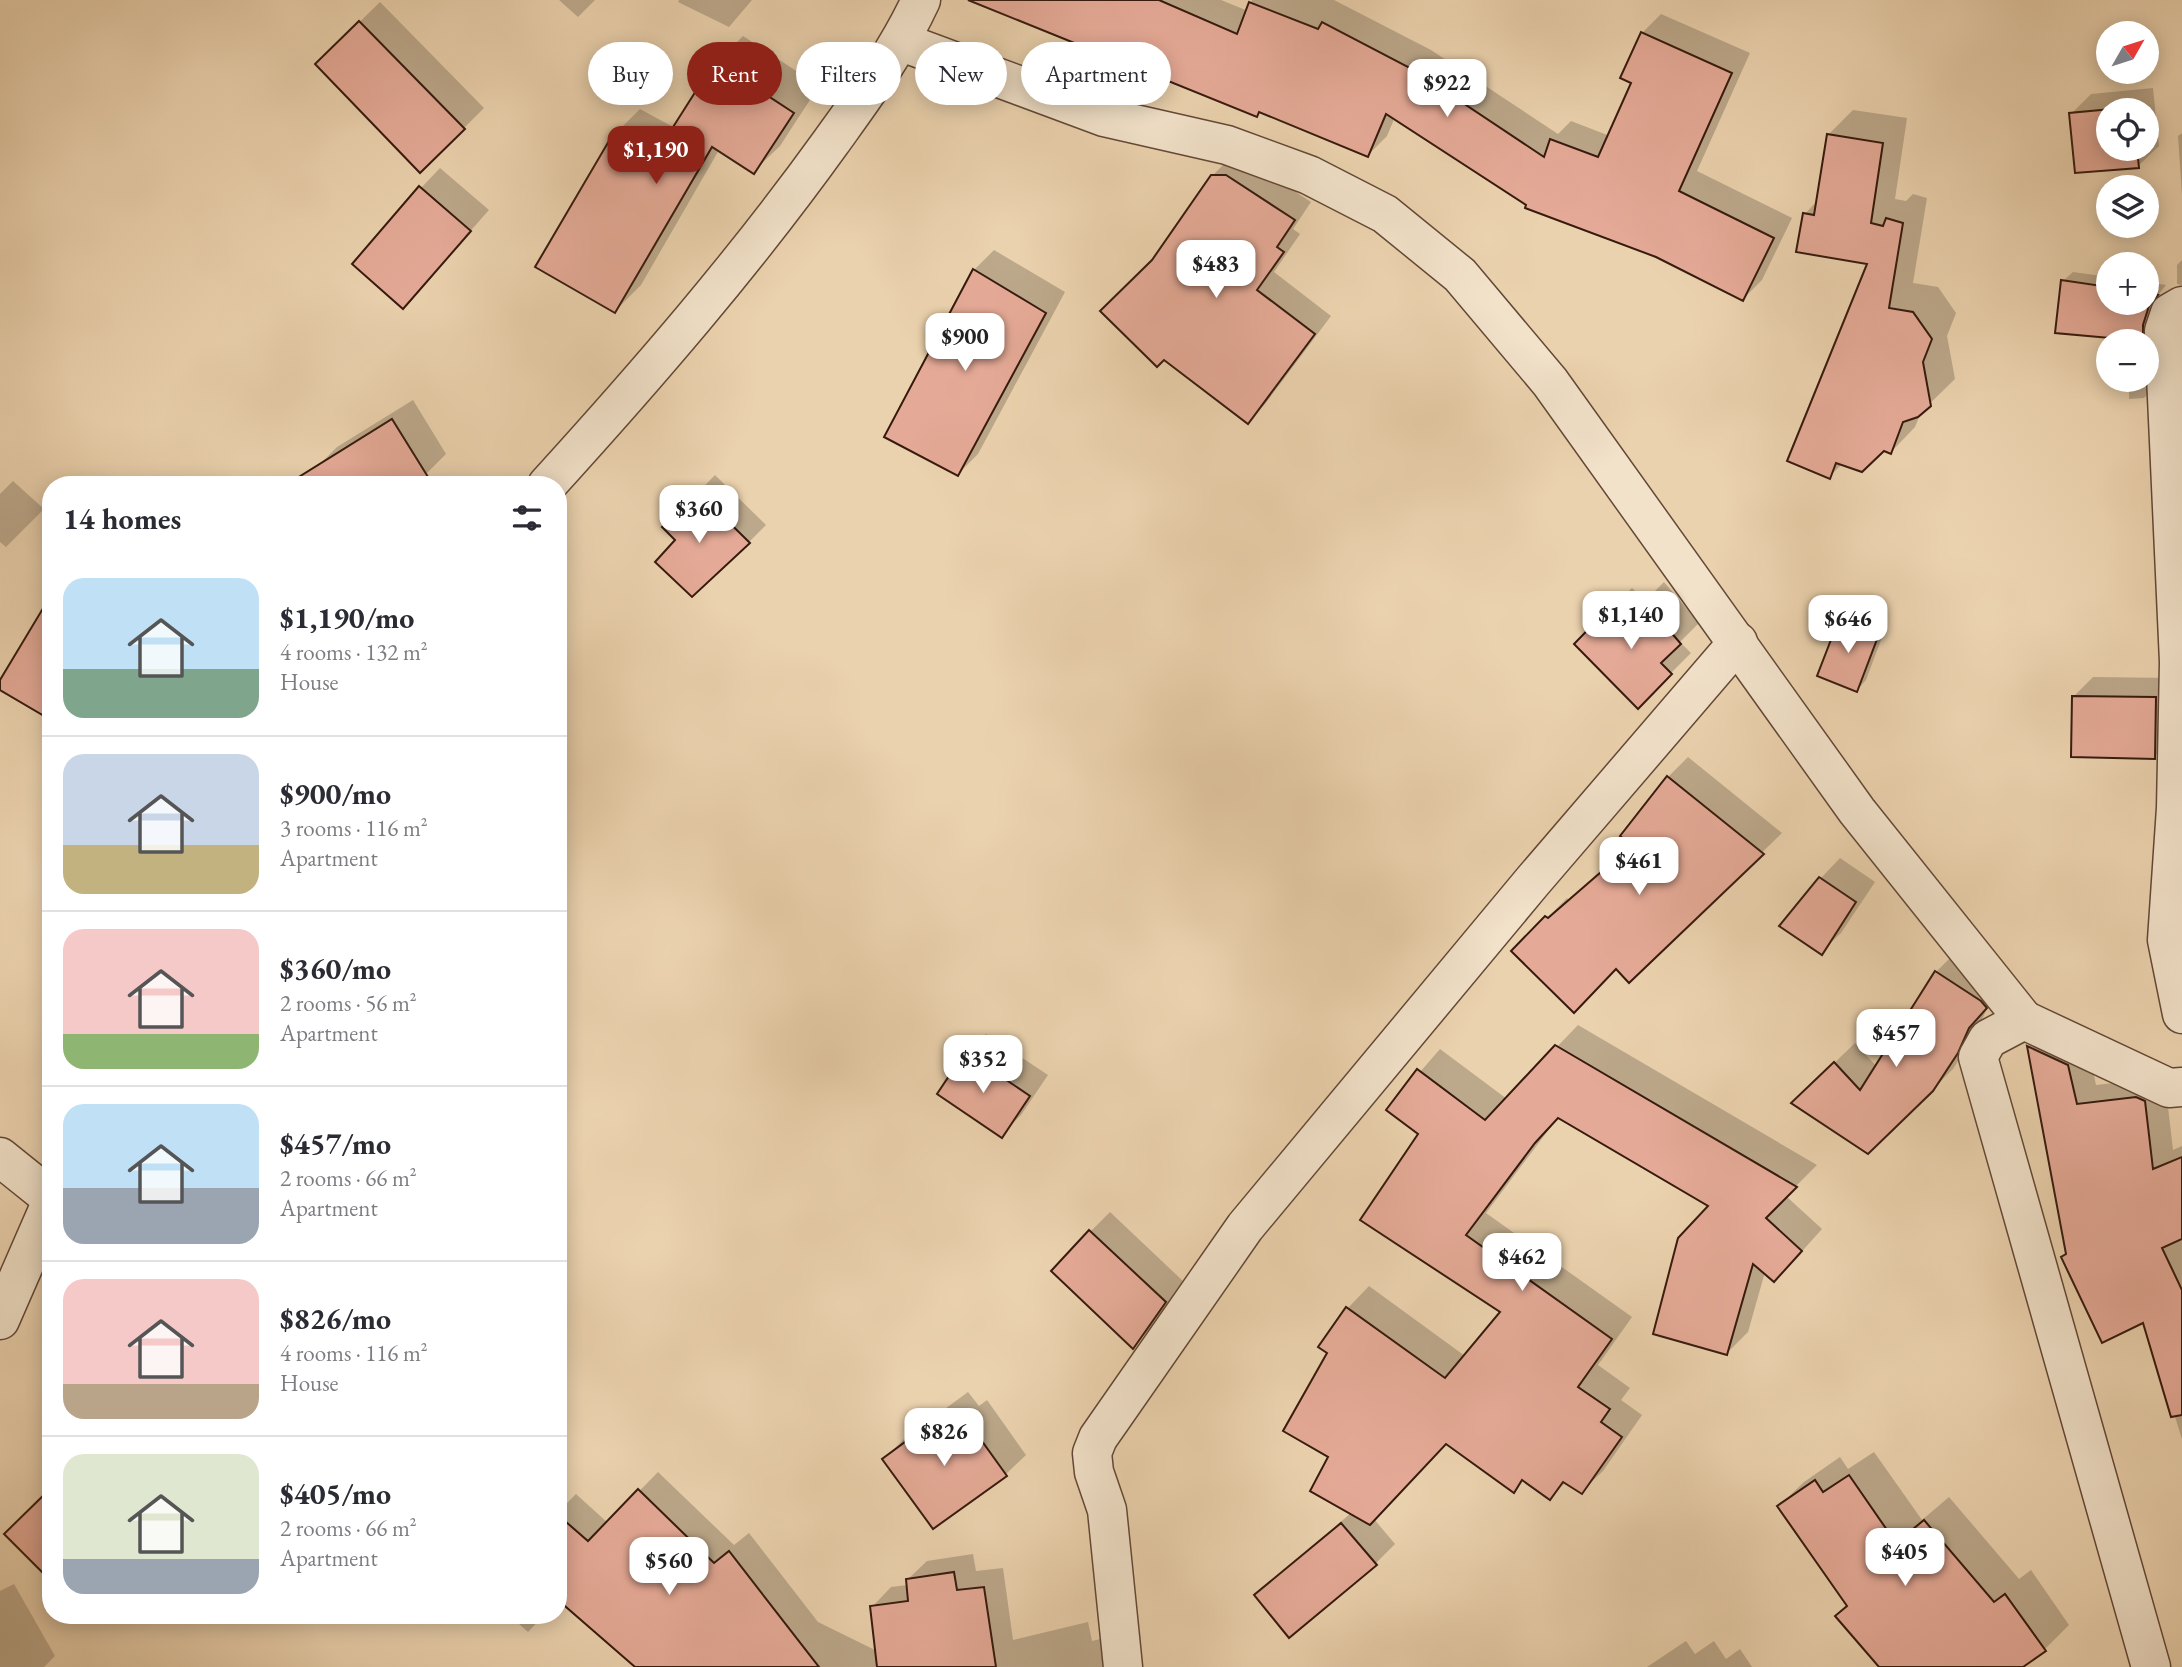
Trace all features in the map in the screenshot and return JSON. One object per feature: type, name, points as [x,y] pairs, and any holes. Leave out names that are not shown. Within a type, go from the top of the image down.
[{"type":"street","points":[[555,476],[642,380],[794,194],[902,43],[921,0]]},
{"type":"street","points":[[902,43],[1104,117],[1227,145],[1309,175],[1385,214],[1460,275],[1550,382],[1857,811],[2024,1020],[2169,1088],[2182,1087]]},
{"type":"street","points":[[2182,306],[2169,313],[2164,331],[2179,662],[2176,808],[2167,940],[2182,1014]]},
{"type":"street","points":[[1124,1667],[1108,1510],[1094,1472],[1092,1453],[1098,1438],[1245,1227],[1523,892],[1738,642]]},
{"type":"street","points":[[2024,1020],[1988,1039],[1978,1057],[2151,1667]]},
{"type":"street","points":[[0,1157],[42,1191]]},
{"type":"street","points":[[0,1320],[42,1224]]},
{"type":"building","points":[[968,0],[1159,0],[1237,34],[1249,2],[1318,29],[1322,22],[1412,69],[1544,157],[1550,139],[1598,157],[1631,83],[1620,78],[1641,32],[1732,73],[1679,191],[1774,238],[1743,301],[1656,257],[1525,208],[1526,205],[1386,114],[1368,157],[1259,112],[1257,117],[1171,82],[1171,42],[1072,42]]},
{"type":"building","points":[[359,21],[465,129],[420,173],[315,64]]},
{"type":"building","points":[[687,105],[782,105],[794,113],[754,174],[712,147],[615,313],[535,267],[613,134],[654,157]]},
{"type":"building","points":[[2096,110],[2096,161],[2138,161],[2139,168],[2075,173],[2069,113]]},
{"type":"building","points":[[1827,134],[1883,143],[1871,223],[1883,226],[1886,218],[1903,223],[1889,308],[1913,312],[1932,339],[1923,362],[1931,406],[1918,417],[1903,422],[1891,454],[1884,451],[1862,472],[1836,463],[1830,479],[1787,461],[1867,264],[1796,252],[1803,213],[1814,215]]},
{"type":"building","points":[[1211,175],[1226,175],[1295,220],[1277,247],[1284,252],[1257,290],[1315,334],[1248,424],[1164,360],[1157,367],[1100,311],[1152,260]]},
{"type":"building","points":[[419,186],[471,231],[403,309],[352,264]]},
{"type":"building","points":[[973,269],[1046,313],[958,476],[884,437]]},
{"type":"building","points":[[2061,280],[2096,285],[2096,315],[2146,315],[2143,329],[2096,329],[2096,337],[2055,333]]},
{"type":"building","points":[[392,419],[427,476],[300,476]]},
{"type":"building","points":[[697,491],[750,543],[692,597],[655,562],[675,540],[662,527]]},
{"type":"building","points":[[1643,600],[1681,644],[1661,663],[1672,674],[1638,709],[1574,644],[1611,606],[1624,619]]},
{"type":"building","points":[[42,610],[42,715],[0,690],[0,680]]},
{"type":"building","points":[[1839,619],[1879,634],[1857,692],[1817,676]]},
{"type":"building","points":[[2072,696],[2156,697],[2155,759],[2071,757]]},
{"type":"building","points":[[1667,776],[1764,854],[1629,983],[1616,969],[1574,1013],[1511,951],[1545,916],[1548,918],[1632,845],[1620,836]]},
{"type":"building","points":[[1819,877],[1856,902],[1822,955],[1779,926]]},
{"type":"building","points":[[1935,971],[1981,1001],[1987,1008],[1969,1028],[1958,1053],[1933,1091],[1868,1154],[1791,1103],[1834,1062],[1860,1090]]},
{"type":"building","points":[[1555,1045],[1797,1187],[1766,1218],[1802,1251],[1774,1282],[1753,1264],[1727,1355],[1653,1334],[1678,1238],[1708,1206],[1558,1118],[1535,1143],[1466,1235],[1612,1339],[1578,1387],[1610,1409],[1601,1422],[1622,1437],[1582,1494],[1563,1482],[1550,1500],[1522,1480],[1514,1493],[1446,1444],[1370,1525],[1310,1491],[1328,1457],[1283,1431],[1327,1353],[1318,1347],[1346,1307],[1445,1378],[1500,1312],[1360,1220],[1418,1134],[1386,1110],[1417,1069],[1485,1120]]},
{"type":"building","points":[[2027,1046],[2068,1065],[2077,1104],[2136,1097],[2145,1101],[2153,1169],[2182,1157],[2182,1239],[2162,1248],[2182,1290],[2182,1415],[2171,1417],[2143,1323],[2102,1343],[2061,1257],[2066,1254]]},
{"type":"building","points":[[965,1052],[1030,1096],[1002,1138],[937,1094]]},
{"type":"building","points":[[1089,1230],[1166,1302],[1133,1349],[1051,1271]]},
{"type":"building","points":[[947,1411],[958,1425],[966,1419],[1007,1476],[933,1529],[882,1459]]},
{"type":"building","points":[[1849,1475],[1896,1543],[1924,1520],[1994,1602],[2005,1594],[2046,1651],[2023,1667],[1879,1667],[1835,1616],[1847,1606],[1777,1506],[1815,1480],[1823,1492]]},
{"type":"building","points":[[638,1489],[714,1563],[729,1551],[819,1667],[635,1667],[567,1608],[567,1523],[588,1541]]},
{"type":"building","points":[[42,1497],[42,1572],[4,1534]]},
{"type":"building","points":[[1341,1523],[1377,1565],[1289,1638],[1254,1595]]},
{"type":"building","points":[[954,1572],[957,1590],[984,1587],[996,1667],[877,1667],[870,1606],[908,1601],[906,1579]]}]
